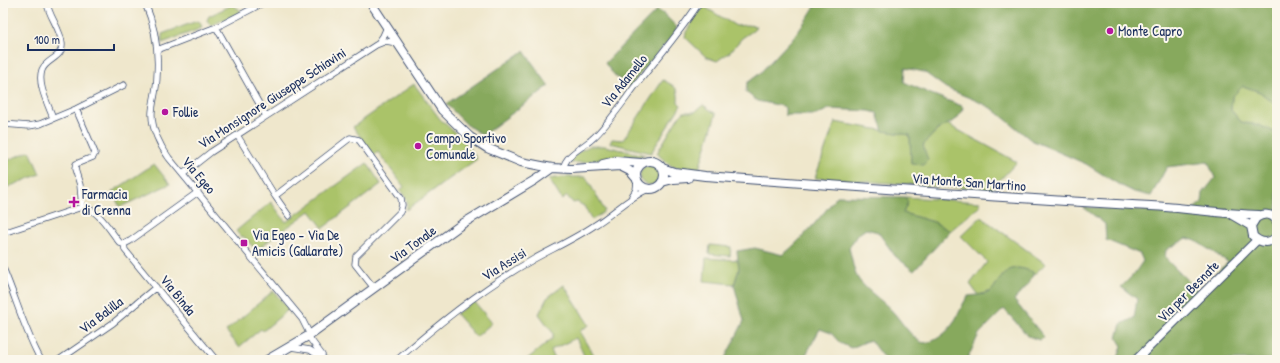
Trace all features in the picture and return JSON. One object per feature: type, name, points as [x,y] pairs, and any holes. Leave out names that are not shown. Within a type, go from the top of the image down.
[{"type":"street","points":[[47,3],[62,43],[59,54],[45,65],[42,72],[41,82],[53,118]]},
{"type":"street","name":"Via Egeo","points":[[145,3],[153,25],[157,50],[157,75],[152,115],[160,143],[164,151],[302,319],[309,336]]},
{"type":"street","points":[[157,50],[216,27],[263,3]]},
{"type":"street","name":"Via Monte San Martino","points":[[371,3],[442,110],[463,131],[477,142],[498,154],[537,166],[562,169],[620,166],[630,170],[642,187],[648,189],[656,188],[662,182],[674,179],[705,176]]},
{"type":"street","name":"Via Adamello","points":[[562,169],[564,164],[574,152],[592,139],[615,113],[683,28],[699,3]]},
{"type":"street","points":[[216,27],[266,116]]},
{"type":"street","name":"Via Monsignore Giuseppe Schiavini","points":[[376,45],[383,36],[387,27]]},
{"type":"street","name":"Via Monsignore Giuseppe Schiavini","points":[[183,174],[236,135],[376,45],[386,41],[397,43]]},
{"type":"street","points":[[3,124],[29,126],[40,124],[76,109],[124,85]]},
{"type":"street","points":[[3,234],[82,207],[80,185],[75,169],[76,164],[93,157],[95,153],[76,109]]},
{"type":"street","points":[[236,135],[289,216]]},
{"type":"street","points":[[275,196],[350,138],[359,140],[401,198],[402,205],[400,212],[356,256],[355,264],[374,288]]},
{"type":"street","name":"Via Monte San Martino","points":[[587,168],[616,161],[641,163],[652,161],[660,165],[662,168],[674,172],[705,176],[989,197],[1166,207],[1232,214],[1265,214],[1276,219]]},
{"type":"street","points":[[636,180],[636,170],[641,163]]},
{"type":"street","points":[[535,180],[538,170],[537,166]]},
{"type":"street","name":"Via Tonale","points":[[267,360],[309,336],[462,224],[535,180],[552,168]]},
{"type":"street","points":[[662,168],[664,175],[662,182]]},
{"type":"street","name":"Via Assisi","points":[[630,198],[636,190],[636,180]]},
{"type":"street","name":"Via Assisi","points":[[397,360],[456,310],[534,259],[596,225],[630,198],[648,189]]},
{"type":"street","points":[[124,244],[198,192]]},
{"type":"street","name":"Via Binda","points":[[82,207],[89,209],[97,215],[120,243],[124,244],[125,250],[216,360]]},
{"type":"street","name":"Via Monte San Martino","points":[[1232,214],[1251,226]]},
{"type":"street","points":[[1259,215],[1251,226],[1257,240],[1266,242],[1277,236]]},
{"type":"street","name":"Via per Besnate","points":[[1136,360],[1257,240]]},
{"type":"street","points":[[3,268],[37,354],[41,360]]},
{"type":"street","name":"Via Balilla","points":[[59,360],[112,323],[156,287]]},
{"type":"street","points":[[309,336],[325,360]]},
{"type":"street","points":[[291,347],[310,350],[325,360]]},
{"type":"street","points":[[34,360],[37,354]]},
{"type":"green space","points":[[810,3],[1277,3],[1277,104],[1260,92],[1243,86],[1232,97],[1231,110],[1241,122],[1258,125],[1277,133],[1277,360],[1114,360],[1119,355],[1122,346],[1117,338],[1121,324],[1134,318],[1137,299],[1121,287],[1134,274],[1143,261],[1140,254],[1106,240],[1105,224],[1083,207],[1166,211],[1186,215],[1202,202],[1203,193],[1215,178],[1208,162],[1167,167],[1151,196],[1134,192],[1086,164],[1031,140],[993,109],[946,88],[924,72],[905,68],[904,82],[962,106],[963,108],[957,119],[937,130],[923,145],[928,160],[923,165],[911,164],[910,135],[883,131],[877,113],[869,111],[829,109],[816,115],[785,115],[785,108],[783,106],[757,101],[746,92],[747,83],[759,74],[792,39],[815,6]],"holes":[[[1187,238],[1196,241],[1228,262],[1198,291],[1165,258],[1166,250]]]},
{"type":"green space","points":[[232,5],[241,12],[210,25],[207,20],[209,16]]},
{"type":"green space","points":[[703,6],[736,26],[756,26],[754,30],[742,38],[730,52],[717,61],[706,57],[685,37],[686,32]]},
{"type":"green space","points":[[657,10],[664,14],[677,27],[675,33],[630,86],[616,76],[605,63]]},
{"type":"green space","points":[[197,21],[200,22],[202,28],[162,43],[162,34]]},
{"type":"green space","points":[[524,51],[549,86],[483,135],[468,126],[446,104]]},
{"type":"green space","points":[[663,80],[676,88],[678,102],[681,105],[651,153],[610,143],[612,139],[623,140]]},
{"type":"green space","name":"Campo Sportivo Comunale","points":[[414,84],[440,119],[464,141],[477,159],[406,210],[407,202],[400,190],[404,187],[378,152],[374,155],[353,127]]},
{"type":"green space","points":[[1243,86],[1260,92],[1277,104],[1277,133],[1258,125],[1241,122],[1231,110],[1232,97]]},
{"type":"green space","points":[[703,105],[716,114],[699,169],[672,166],[662,159],[657,153],[678,118],[684,112],[695,112]]},
{"type":"green space","points":[[835,122],[910,135],[911,164],[931,136],[947,124],[1017,162],[997,183],[994,190],[815,178]]},
{"type":"green space","points":[[590,146],[605,146],[645,155],[632,158],[618,155],[585,162],[571,163],[576,154]]},
{"type":"green space","points":[[30,151],[40,174],[3,189],[3,162]]},
{"type":"green space","points":[[367,163],[381,184],[323,228],[310,211],[256,250],[236,231],[271,202],[286,222]]},
{"type":"green space","points":[[154,164],[170,184],[120,207],[112,192]]},
{"type":"green space","points":[[650,165],[657,168],[660,175],[657,182],[650,185],[643,182],[640,175],[643,168]]},
{"type":"green space","points":[[563,177],[586,177],[605,211],[592,220],[584,206],[577,202],[573,203],[567,196],[562,200],[549,179]]},
{"type":"green space","points":[[837,196],[905,197],[908,202],[903,213],[934,222],[950,231],[914,271],[895,256],[878,232],[866,229],[857,235],[849,248],[854,269],[859,280],[890,309],[918,340],[928,343],[941,336],[953,323],[968,296],[990,292],[1005,273],[1009,270],[1017,268],[1022,268],[1033,272],[1033,275],[1027,286],[1014,300],[1044,337],[1039,340],[1028,336],[1004,309],[979,334],[967,360],[885,360],[870,340],[851,348],[840,343],[831,333],[820,329],[803,360],[724,360],[744,321],[734,285],[739,269],[737,251],[755,248],[783,255],[812,227]]},
{"type":"green space","points":[[905,197],[980,202],[980,206],[950,231],[934,222],[903,213],[908,202]]},
{"type":"green space","points":[[981,217],[1046,264],[1033,275],[1032,272],[1018,268],[1008,271],[1000,279],[992,291],[978,295],[970,284],[987,262],[961,236]]},
{"type":"green space","points":[[710,245],[731,247],[730,256],[709,254]]},
{"type":"green space","points":[[706,258],[738,260],[739,269],[734,284],[704,281]]},
{"type":"green space","points":[[564,285],[589,325],[580,331],[597,360],[586,360],[576,338],[551,350],[555,360],[526,360],[553,338],[553,333],[539,314],[547,298]]},
{"type":"green space","points":[[273,291],[289,309],[263,331],[261,329],[239,347],[226,331]]},
{"type":"green space","points":[[474,301],[492,323],[476,337],[456,314]]},
{"type":"place","name":"Monte Capro","points":[[1110,31]]},
{"type":"place","name":"Follie","points":[[165,112]]},
{"type":"place","name":"Campo Sportivo Comunale","points":[[418,146]]},
{"type":"place","name":"Farmacia di Crenna","points":[[74,202]]},
{"type":"place","name":"Via Egeo - Via De Amicis (Gallarate)","points":[[244,243]]}]
